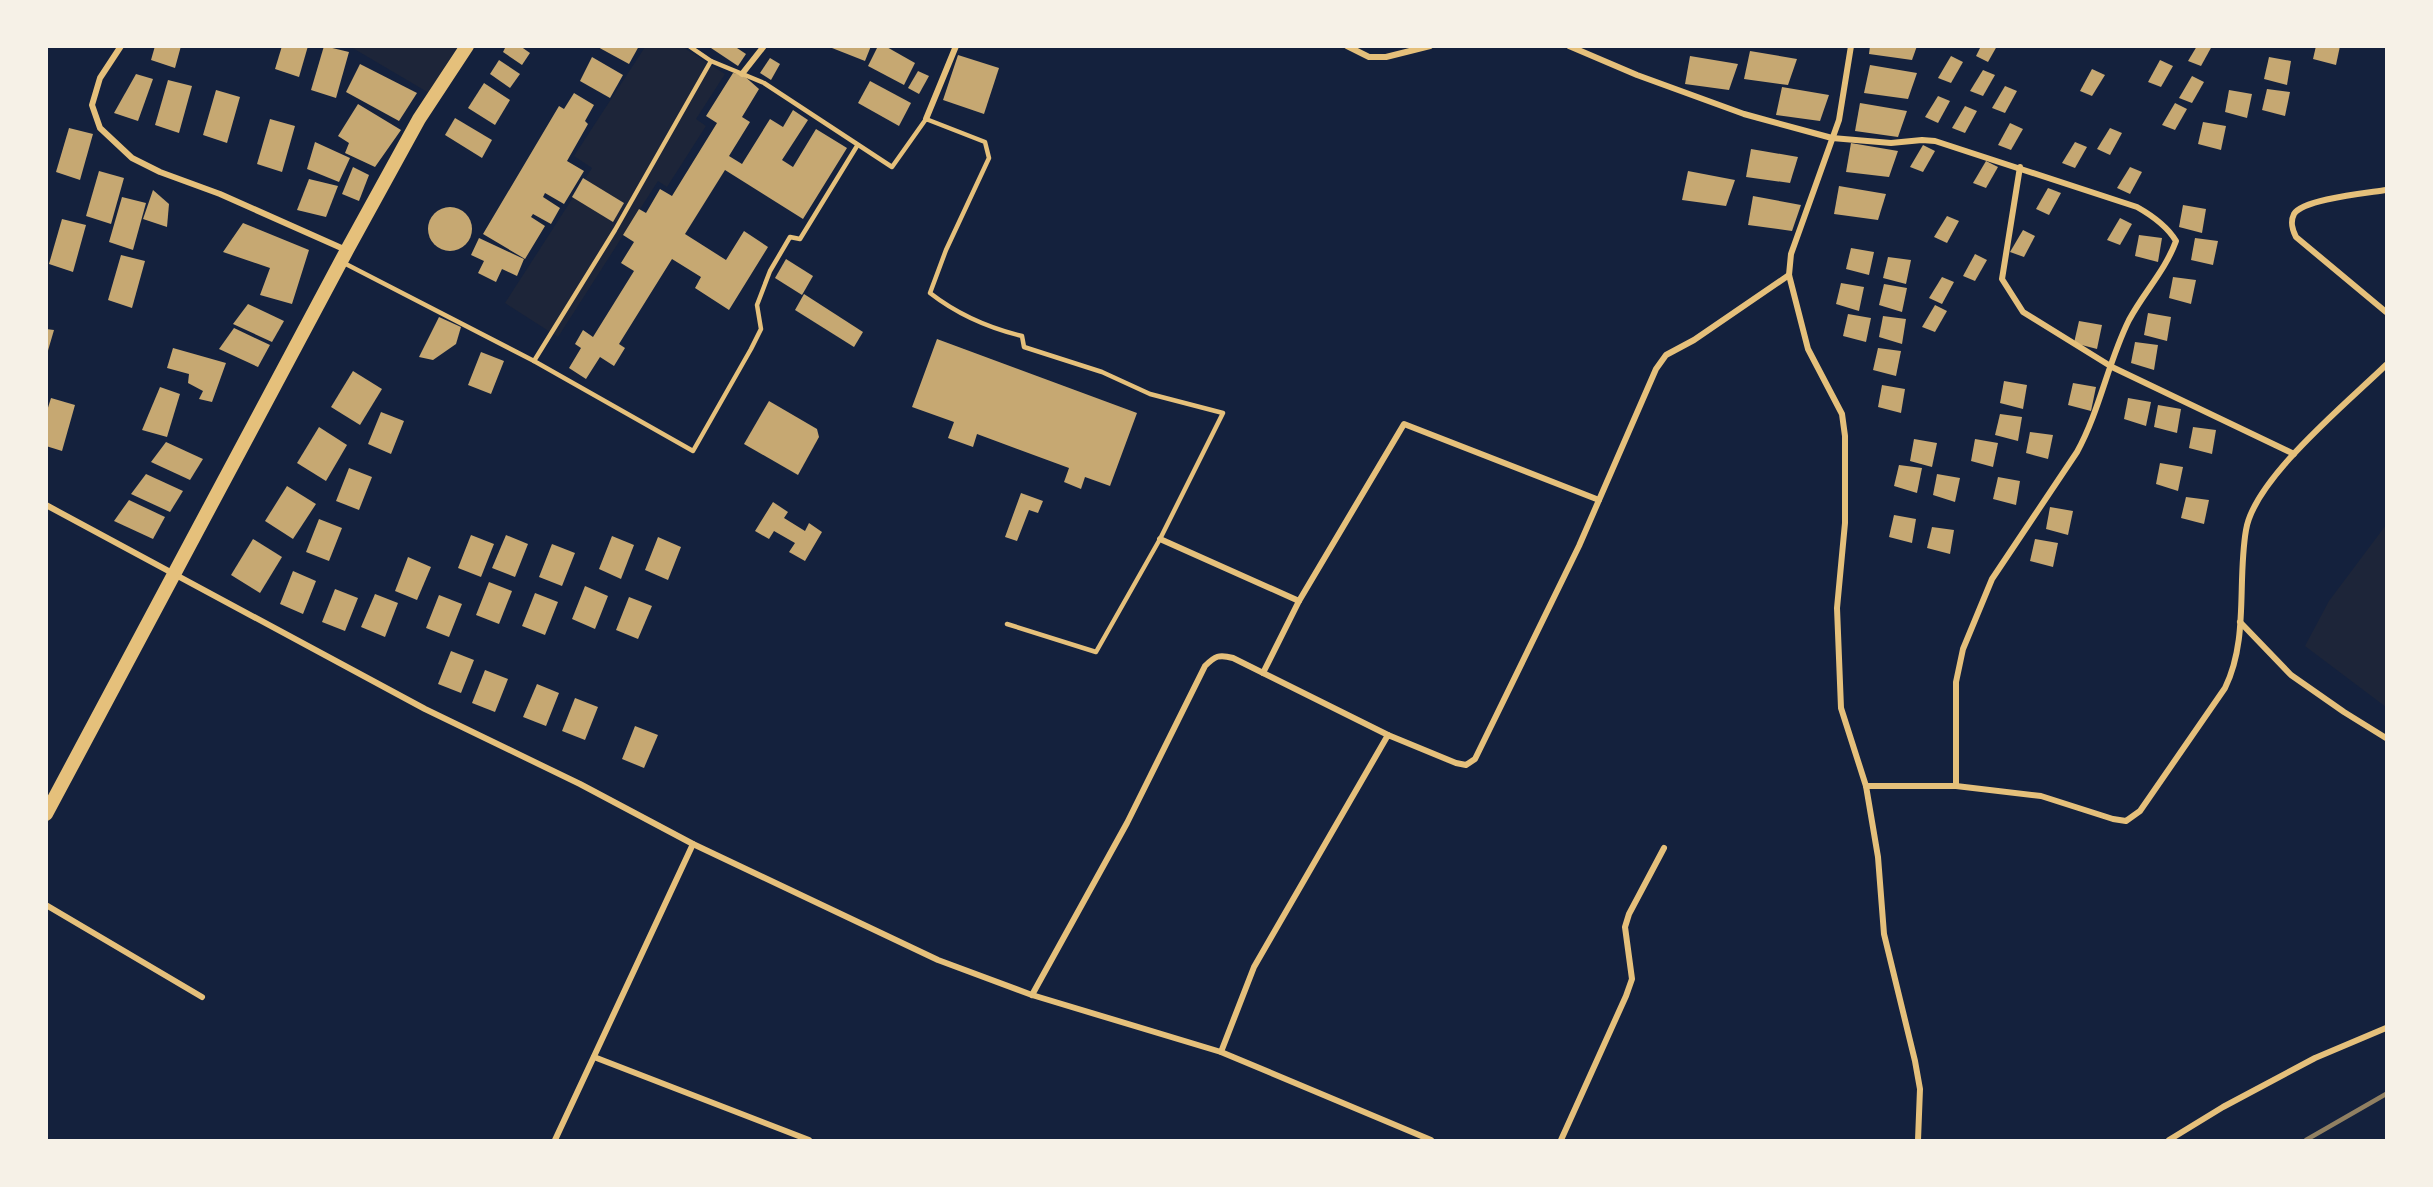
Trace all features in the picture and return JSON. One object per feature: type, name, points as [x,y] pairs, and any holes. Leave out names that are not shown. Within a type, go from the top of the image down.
[{"type":"main road","points":[[46,814],[173,573],[419,119],[467,46]]},
{"type":"street","points":[[121,46],[100,78],[92,105],[100,128],[132,158],[160,172],[220,194],[344,256]]},
{"type":"street","points":[[742,74],[764,46]]},
{"type":"street","points":[[926,119],[956,46]]},
{"type":"street","points":[[1347,46],[1369,57],[1386,57],[1430,46]]},
{"type":"street","points":[[1569,46],[1637,75],[1744,114],[1832,138],[1891,143],[1935,141],[2020,167],[2137,207],[2150,214],[2170,231],[2176,241],[2163,271],[2140,301],[2128,322],[2088,432],[1992,579],[1963,650],[1956,682],[1956,786]]},
{"type":"street","points":[[1851,46],[1844,92],[1832,138],[1794,245],[1789,275],[1808,349],[1842,414],[1845,436],[1845,523],[1837,608],[1841,708],[1866,786],[1878,857],[1884,934],[1920,1089],[1918,1140]]},
{"type":"street","points":[[2020,167],[2002,279],[2023,312],[2112,367],[2294,454]]},
{"type":"street","points":[[2386,190],[2306,204],[2295,213],[2291,225],[2296,237],[2386,312]]},
{"type":"street","points":[[1032,995],[1127,823],[1205,666],[1214,656],[1223,655],[1388,735],[1456,763],[1466,765],[1475,759],[1579,546],[1656,369],[1666,355],[1694,340],[1789,275]]},
{"type":"street","points":[[1866,786],[1956,786],[2041,796],[2113,819],[2127,821],[2140,811],[2225,688],[2233,671],[2240,622],[2246,529],[2260,496],[2294,454],[2386,365]]},
{"type":"street","points":[[1263,673],[1299,601],[1404,424],[1599,500]]},
{"type":"street","points":[[46,505],[425,709],[580,784],[693,844],[938,960],[1032,995],[1221,1052],[1431,1140]]},
{"type":"street","points":[[1160,539],[1299,601]]},
{"type":"street","points":[[2240,622],[2291,675],[2343,712],[2386,738]]},
{"type":"street","points":[[1221,1052],[1254,968],[1388,735]]},
{"type":"street","points":[[555,1140],[693,844]]},
{"type":"street","points":[[1562,1140],[1632,980],[1625,927],[1629,914],[1664,848]]},
{"type":"street","points":[[46,905],[202,997]]},
{"type":"street","points":[[2169,1140],[2223,1107],[2315,1058],[2386,1028]]},
{"type":"street","points":[[594,1057],[809,1140]]},
{"type":"lane","points":[[690,46],[711,60],[764,83],[892,167],[926,119],[985,142],[989,158],[946,250],[930,293],[945,305],[995,330],[1022,336],[1024,348],[1102,372],[1150,394],[1223,413],[1160,539],[1096,651],[1007,624]]},
{"type":"lane","points":[[534,361],[615,230],[711,60]]},
{"type":"lane","points":[[344,256],[693,452],[761,329],[757,305],[770,272],[790,237],[800,239],[858,146]]},
{"type":"shaded area","points":[[351,47],[457,47],[429,93]]},
{"type":"shaded area","points":[[645,47],[683,47],[725,74],[696,119],[706,126],[667,187],[658,181],[558,337],[505,303],[592,168],[574,156]]},
{"type":"shaded area","points":[[2386,525],[2386,707],[2305,646],[2329,601]]},
{"type":"building","points":[[155,46],[181,46],[175,68],[151,60]]},
{"type":"building","points":[[282,46],[308,46],[299,77],[275,69]]},
{"type":"building","points":[[324,46],[349,52],[336,98],[311,90]]},
{"type":"building","points":[[506,46],[520,46],[530,53],[522,65],[503,52]]},
{"type":"building","points":[[596,46],[639,46],[629,64]]},
{"type":"building","points":[[708,46],[734,46],[746,54],[738,66]]},
{"type":"building","points":[[833,46],[871,46],[865,61],[832,48]]},
{"type":"building","points":[[878,46],[885,46],[915,63],[904,85],[868,66]]},
{"type":"building","points":[[1870,46],[1917,46],[1912,60],[1869,54]]},
{"type":"building","points":[[1981,46],[1997,46],[1988,62],[1976,56]]},
{"type":"building","points":[[2197,46],[2212,46],[2201,66],[2188,61]]},
{"type":"building","points":[[2316,46],[2340,46],[2336,65],[2313,59]]},
{"type":"building","points":[[1750,51],[1797,59],[1788,85],[1744,79]]},
{"type":"building","points":[[958,55],[999,68],[984,114],[943,100]]},
{"type":"building","points":[[1690,56],[1738,64],[1729,90],[1685,84]]},
{"type":"building","points":[[1951,56],[1963,62],[1951,83],[1938,78]]},
{"type":"building","points":[[592,57],[623,75],[610,98],[580,81]]},
{"type":"building","points":[[2269,57],[2291,61],[2287,85],[2264,79]]},
{"type":"building","points":[[770,58],[780,64],[771,80],[760,73]]},
{"type":"building","points":[[499,60],[520,74],[510,88],[490,74]]},
{"type":"building","points":[[2160,60],[2173,66],[2161,87],[2148,82]]},
{"type":"building","points":[[360,64],[417,93],[399,121],[346,92]]},
{"type":"building","points":[[1870,65],[1917,73],[1908,99],[1864,93]]},
{"type":"building","points":[[2092,69],[2105,75],[2092,96],[2080,91]]},
{"type":"building","points":[[1983,70],[1995,75],[1983,96],[1970,91]]},
{"type":"building","points":[[918,71],[929,76],[919,94],[908,88]]},
{"type":"building","points":[[733,73],[742,74],[759,89],[742,117],[750,122],[729,156],[742,164],[770,119],[783,127],[793,110],[808,120],[782,160],[793,167],[816,129],[847,148],[803,219],[725,170],[685,234],[726,260],[744,231],[768,247],[729,310],[695,288],[701,277],[672,259],[619,344],[625,348],[614,366],[600,357],[586,379],[569,368],[581,348],[575,344],[583,330],[593,337],[634,271],[621,263],[634,242],[623,235],[639,209],[646,213],[660,189],[672,196],[717,123],[706,116]]},
{"type":"building","points":[[136,74],[153,79],[138,121],[114,113]]},
{"type":"building","points":[[2192,76],[2204,82],[2192,103],[2179,98]]},
{"type":"building","points":[[168,80],[192,86],[179,133],[155,125]]},
{"type":"building","points":[[870,81],[911,103],[899,126],[858,103]]},
{"type":"building","points":[[484,83],[510,100],[495,125],[468,108]]},
{"type":"building","points":[[2005,86],[2017,91],[2005,113],[1992,108]]},
{"type":"building","points":[[1782,87],[1829,95],[1820,121],[1776,115]]},
{"type":"building","points":[[2267,89],[2290,92],[2285,116],[2262,110]]},
{"type":"building","points":[[216,90],[240,97],[227,143],[203,135]]},
{"type":"building","points":[[2229,90],[2252,94],[2247,118],[2225,112]]},
{"type":"building","points":[[574,93],[594,105],[585,121],[588,124],[567,161],[584,171],[564,204],[545,193],[543,197],[560,208],[551,224],[533,214],[531,217],[545,226],[525,259],[483,234],[559,106],[564,109]]},
{"type":"building","points":[[1938,96],[1950,101],[1938,123],[1925,117]]},
{"type":"building","points":[[1860,103],[1907,111],[1898,137],[1855,131]]},
{"type":"building","points":[[2175,103],[2187,109],[2175,130],[2162,125]]},
{"type":"building","points":[[358,104],[401,130],[375,167],[345,153],[349,143],[338,136]]},
{"type":"building","points":[[1965,106],[1977,111],[1965,133],[1952,128]]},
{"type":"building","points":[[455,118],[492,140],[482,158],[445,135]]},
{"type":"building","points":[[270,119],[295,126],[282,172],[257,164]]},
{"type":"building","points":[[2203,122],[2226,126],[2221,150],[2198,144]]},
{"type":"building","points":[[2010,123],[2023,129],[2011,150],[1998,145]]},
{"type":"building","points":[[69,128],[93,134],[80,180],[56,172]]},
{"type":"building","points":[[2110,128],[2122,133],[2110,155],[2097,149]]},
{"type":"building","points":[[315,142],[350,158],[339,182],[307,169]]},
{"type":"building","points":[[2075,142],[2087,147],[2075,168],[2062,163]]},
{"type":"building","points":[[1851,143],[1898,151],[1889,177],[1846,172]]},
{"type":"building","points":[[1923,145],[1935,151],[1923,172],[1910,167]]},
{"type":"building","points":[[1751,149],[1798,157],[1790,183],[1746,177]]},
{"type":"building","points":[[1986,161],[1998,167],[1986,188],[1973,183]]},
{"type":"building","points":[[353,167],[369,175],[359,201],[342,194]]},
{"type":"building","points":[[2130,167],[2142,172],[2130,194],[2117,188]]},
{"type":"building","points":[[99,171],[124,178],[111,224],[86,216]]},
{"type":"building","points":[[1688,171],[1735,180],[1726,206],[1682,200]]},
{"type":"building","points":[[583,178],[624,203],[613,222],[572,197]]},
{"type":"building","points":[[309,179],[338,186],[326,217],[297,210]]},
{"type":"building","points":[[1839,186],[1886,194],[1878,220],[1834,214]]},
{"type":"building","points":[[2048,188],[2061,193],[2049,215],[2036,209]]},
{"type":"building","points":[[153,190],[169,204],[167,227],[143,219]]},
{"type":"building","points":[[1753,196],[1801,205],[1792,231],[1748,225]]},
{"type":"building","points":[[122,197],[146,203],[133,250],[109,242]]},
{"type":"building","points":[[2183,205],[2206,209],[2202,233],[2179,227]]},
{"type":"building","points":[[450,207],[465,214],[472,229],[465,244],[450,251],[435,244],[428,229],[435,214]]},
{"type":"building","points":[[1947,216],[1959,221],[1947,243],[1934,237]]},
{"type":"building","points":[[2120,218],[2132,224],[2120,245],[2107,240]]},
{"type":"building","points":[[62,219],[86,225],[73,272],[49,264]]},
{"type":"building","points":[[243,223],[309,250],[292,304],[260,295],[270,268],[223,252]]},
{"type":"building","points":[[2023,230],[2035,236],[2024,257],[2010,252]]},
{"type":"building","points":[[2139,235],[2162,238],[2158,262],[2135,256]]},
{"type":"building","points":[[479,238],[524,259],[517,276],[502,269],[496,282],[478,273],[484,261],[471,255]]},
{"type":"building","points":[[2195,238],[2218,241],[2213,265],[2191,260]]},
{"type":"building","points":[[1851,248],[1874,252],[1869,275],[1846,269]]},
{"type":"building","points":[[1975,254],[1987,260],[1975,281],[1963,276]]},
{"type":"building","points":[[121,255],[145,261],[132,308],[108,300]]},
{"type":"building","points":[[1888,257],[1911,260],[1906,284],[1883,278]]},
{"type":"building","points":[[786,259],[813,276],[802,295],[775,278]]},
{"type":"building","points":[[1942,277],[1954,282],[1942,304],[1929,298]]},
{"type":"building","points":[[2173,277],[2196,280],[2191,304],[2169,298]]},
{"type":"building","points":[[1841,283],[1864,287],[1859,311],[1836,304]]},
{"type":"building","points":[[1884,284],[1907,288],[1902,312],[1879,305]]},
{"type":"building","points":[[804,294],[863,332],[854,347],[795,310]]},
{"type":"building","points":[[248,304],[284,321],[272,342],[233,324]]},
{"type":"building","points":[[1935,305],[1947,311],[1935,332],[1922,327]]},
{"type":"building","points":[[2148,313],[2171,317],[2167,341],[2144,335]]},
{"type":"building","points":[[1848,314],[1871,318],[1866,342],[1843,336]]},
{"type":"building","points":[[1883,316],[1906,319],[1902,344],[1879,337]]},
{"type":"building","points":[[439,317],[461,327],[456,344],[433,360],[419,357]]},
{"type":"building","points":[[2079,321],[2102,325],[2097,349],[2074,343]]},
{"type":"building","points":[[234,328],[270,345],[258,367],[219,349]]},
{"type":"building","points":[[46,329],[54,330],[47,354],[46,354]]},
{"type":"building","points":[[937,339],[1137,413],[1110,486],[1085,477],[1081,489],[1064,482],[1069,468],[977,434],[973,447],[948,438],[954,422],[912,407]]},
{"type":"building","points":[[2135,342],[2158,345],[2154,370],[2131,363]]},
{"type":"building","points":[[173,348],[226,363],[212,402],[199,399],[203,391],[188,383],[189,374],[167,368]]},
{"type":"building","points":[[1878,348],[1901,351],[1896,376],[1873,370]]},
{"type":"building","points":[[481,352],[504,361],[491,394],[468,385]]},
{"type":"building","points":[[353,371],[382,389],[360,425],[331,407]]},
{"type":"building","points":[[2004,381],[2027,385],[2023,409],[2000,403]]},
{"type":"building","points":[[2073,383],[2096,387],[2091,411],[2068,405]]},
{"type":"building","points":[[1882,385],[1905,389],[1901,413],[1878,407]]},
{"type":"building","points":[[160,387],[180,394],[167,437],[142,430]]},
{"type":"building","points":[[51,398],[75,405],[62,451],[46,446],[46,414]]},
{"type":"building","points":[[2128,398],[2151,402],[2146,426],[2124,419]]},
{"type":"building","points":[[769,401],[817,429],[819,437],[798,475],[744,444]]},
{"type":"building","points":[[2158,405],[2181,409],[2177,433],[2154,427]]},
{"type":"building","points":[[381,412],[404,421],[391,454],[368,444]]},
{"type":"building","points":[[2000,414],[2022,417],[2018,441],[1995,435]]},
{"type":"building","points":[[319,427],[347,445],[326,481],[297,463]]},
{"type":"building","points":[[2193,427],[2216,430],[2212,454],[2189,448]]},
{"type":"building","points":[[2030,432],[2053,435],[2048,459],[2026,453]]},
{"type":"building","points":[[1914,439],[1937,443],[1932,467],[1910,461]]},
{"type":"building","points":[[1975,439],[1998,443],[1993,467],[1971,461]]},
{"type":"building","points":[[166,442],[203,459],[190,480],[151,462]]},
{"type":"building","points":[[2160,463],[2183,467],[2178,491],[2156,484]]},
{"type":"building","points":[[1899,465],[1922,468],[1917,493],[1894,486]]},
{"type":"building","points":[[349,468],[372,477],[359,510],[336,501]]},
{"type":"building","points":[[146,474],[183,491],[170,512],[131,494]]},
{"type":"building","points":[[1937,474],[1960,478],[1955,502],[1933,495]]},
{"type":"building","points":[[1998,477],[2020,481],[2016,505],[1993,499]]},
{"type":"building","points":[[287,486],[316,504],[293,539],[265,521]]},
{"type":"building","points":[[1021,493],[1043,501],[1038,513],[1029,510],[1017,541],[1005,537]]},
{"type":"building","points":[[2186,497],[2209,500],[2204,524],[2181,518]]},
{"type":"building","points":[[129,500],[165,517],[153,539],[114,521]]},
{"type":"building","points":[[773,502],[788,512],[784,518],[805,531],[809,523],[822,532],[805,561],[789,552],[795,543],[774,531],[769,539],[755,531]]},
{"type":"building","points":[[2050,507],[2073,511],[2068,535],[2046,529]]},
{"type":"building","points":[[1894,515],[1916,519],[1912,543],[1889,537]]},
{"type":"building","points":[[319,519],[342,528],[329,561],[306,552]]},
{"type":"building","points":[[1932,527],[1954,530],[1950,554],[1927,548]]},
{"type":"building","points":[[471,535],[494,544],[481,577],[458,568]]},
{"type":"building","points":[[506,535],[528,544],[515,577],[492,568]]},
{"type":"building","points":[[612,536],[634,545],[621,579],[599,569]]},
{"type":"building","points":[[658,537],[681,547],[668,580],[645,570]]},
{"type":"building","points":[[253,539],[282,557],[260,593],[231,575]]},
{"type":"building","points":[[2035,539],[2058,543],[2053,567],[2030,561]]},
{"type":"building","points":[[552,544],[575,553],[562,586],[539,577]]},
{"type":"building","points":[[408,557],[431,567],[417,600],[395,591]]},
{"type":"building","points":[[293,571],[316,581],[303,614],[280,604]]},
{"type":"building","points":[[489,582],[512,591],[499,624],[476,615]]},
{"type":"building","points":[[585,586],[608,596],[595,629],[572,619]]},
{"type":"building","points":[[335,589],[358,598],[345,631],[322,622]]},
{"type":"building","points":[[535,593],[558,602],[545,635],[522,626]]},
{"type":"building","points":[[375,594],[398,603],[385,637],[361,627]]},
{"type":"building","points":[[439,595],[462,604],[449,637],[426,628]]},
{"type":"building","points":[[629,597],[652,606],[638,639],[616,630]]},
{"type":"building","points":[[451,651],[474,660],[461,693],[438,684]]},
{"type":"building","points":[[485,670],[508,679],[495,712],[472,703]]},
{"type":"building","points":[[537,684],[559,693],[546,726],[523,717]]},
{"type":"building","points":[[575,698],[598,707],[585,740],[562,731]]},
{"type":"building","points":[[635,726],[658,735],[644,768],[622,759]]},
{"type":"railway","points":[[2306,1140],[2386,1094]]}]
